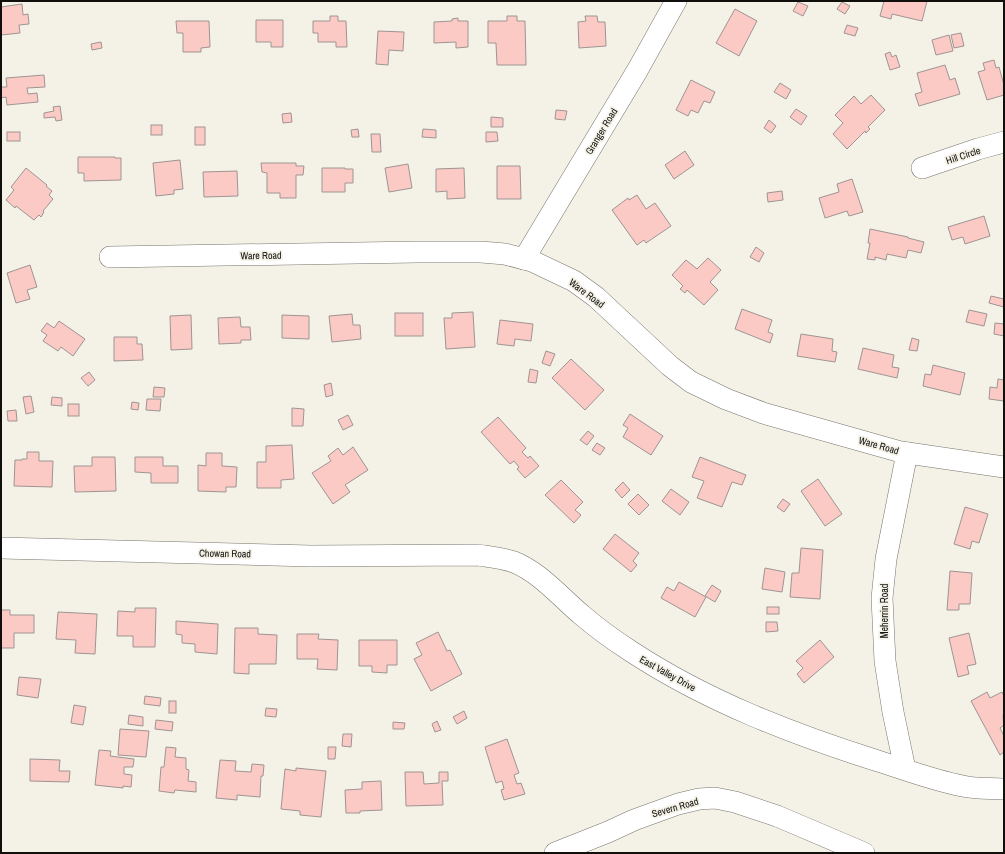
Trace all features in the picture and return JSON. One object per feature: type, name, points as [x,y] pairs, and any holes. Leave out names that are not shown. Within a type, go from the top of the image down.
[{"type":"street","name":"Granger Road","points":[[524,259],[633,78],[676,1]]},
{"type":"street","name":"Hill Circle","points":[[922,168],[1004,142]]},
{"type":"street","name":"Ware Road","points":[[110,257],[481,252],[505,254],[532,261],[574,281],[596,297],[670,366],[691,382],[726,399],[763,413],[907,453],[1004,467]]},
{"type":"street","name":"Meherrin Road","points":[[905,769],[893,712],[885,661],[882,598],[886,560],[907,453]]},
{"type":"street","name":"Chowan Road","points":[[1,548],[311,556],[449,556]]},
{"type":"street","name":"East Valley Drive","points":[[449,556],[478,555],[500,558],[515,563],[540,578],[583,617],[656,667],[711,697],[778,726],[832,746],[968,788],[1004,789]]},
{"type":"street","name":"Severn Road","points":[[555,853],[634,820],[678,804],[699,799],[715,798],[735,802],[777,816],[864,853]]},
{"type":"building","points":[[884,1],[927,1],[922,21],[892,14],[891,19],[880,16]]},
{"type":"building","points":[[798,2],[808,6],[803,16],[793,11]]},
{"type":"building","points":[[842,2],[850,6],[845,14],[837,9]]},
{"type":"building","points":[[22,4],[23,15],[28,14],[29,24],[19,25],[20,33],[1,35],[1,7]]},
{"type":"building","points":[[735,9],[757,21],[739,56],[716,43]]},
{"type":"building","points":[[330,16],[338,16],[338,21],[346,21],[347,47],[336,47],[336,42],[318,42],[318,33],[313,33],[313,21],[330,21]]},
{"type":"building","points":[[507,16],[517,16],[517,21],[525,21],[526,65],[497,65],[496,43],[488,43],[488,21],[507,21]]},
{"type":"building","points":[[585,16],[597,16],[598,22],[605,22],[606,46],[579,48],[578,22],[586,21]]},
{"type":"building","points":[[458,18],[458,21],[468,21],[468,47],[456,48],[456,42],[434,43],[434,22],[452,21],[452,19]]},
{"type":"building","points":[[256,20],[283,20],[283,47],[271,47],[271,42],[256,42]]},
{"type":"building","points":[[176,21],[209,21],[210,47],[201,48],[201,52],[183,52],[183,33],[177,33]]},
{"type":"building","points":[[847,25],[858,28],[855,36],[844,33]]},
{"type":"building","points":[[378,31],[404,32],[403,51],[389,50],[388,65],[376,64]]},
{"type":"building","points":[[961,33],[964,46],[954,48],[951,35]]},
{"type":"building","points":[[949,35],[953,51],[936,55],[932,40]]},
{"type":"building","points":[[101,42],[102,48],[92,50],[91,44]]},
{"type":"building","points":[[890,52],[892,57],[896,55],[900,67],[890,70],[885,54]]},
{"type":"building","points":[[994,60],[996,68],[999,67],[1004,85],[1004,95],[987,100],[978,72],[985,70],[983,63]]},
{"type":"building","points":[[945,65],[950,80],[955,78],[960,94],[919,106],[915,94],[922,92],[917,73]]},
{"type":"building","points":[[44,75],[45,87],[27,88],[28,94],[37,93],[38,102],[7,105],[6,97],[1,98],[1,87],[7,87],[6,78]]},
{"type":"building","points":[[691,80],[715,92],[710,103],[704,101],[698,113],[691,110],[688,116],[676,110]]},
{"type":"building","points":[[780,83],[791,90],[786,99],[774,92]]},
{"type":"building","points":[[871,95],[885,110],[868,127],[870,129],[866,133],[865,131],[847,149],[833,134],[843,123],[835,115],[854,96],[861,104]]},
{"type":"building","points":[[60,106],[62,120],[56,121],[55,117],[44,118],[44,113],[54,111],[53,107]]},
{"type":"building","points":[[796,109],[807,116],[801,125],[790,117]]},
{"type":"building","points":[[556,110],[567,111],[565,120],[555,119]]},
{"type":"building","points":[[291,113],[292,122],[283,123],[282,114]]},
{"type":"building","points":[[491,117],[503,118],[503,127],[491,127]]},
{"type":"building","points":[[769,120],[776,126],[771,133],[764,128]]},
{"type":"building","points":[[151,125],[162,125],[162,135],[151,135]]},
{"type":"building","points":[[195,127],[205,127],[205,145],[195,145]]},
{"type":"building","points":[[358,129],[359,137],[352,137],[351,130]]},
{"type":"building","points":[[423,129],[436,130],[436,138],[422,137]]},
{"type":"building","points":[[7,132],[20,132],[20,141],[7,141]]},
{"type":"building","points":[[486,132],[497,132],[498,141],[486,142]]},
{"type":"building","points":[[371,134],[380,134],[381,152],[372,152]]},
{"type":"building","points":[[685,151],[694,165],[674,179],[665,165]]},
{"type":"building","points":[[78,157],[121,158],[121,180],[84,181],[84,173],[78,173]]},
{"type":"building","points":[[180,160],[183,189],[174,190],[174,194],[156,196],[153,163]]},
{"type":"building","points":[[261,163],[296,163],[296,166],[304,166],[303,175],[296,175],[296,198],[280,198],[280,193],[267,193],[267,173],[262,172]]},
{"type":"building","points":[[408,164],[412,188],[389,192],[385,168]]},
{"type":"building","points":[[497,166],[520,166],[521,199],[497,199]]},
{"type":"building","points":[[26,168],[52,191],[49,195],[53,199],[43,211],[44,212],[41,217],[39,215],[34,220],[16,206],[15,208],[6,200],[14,190],[11,187]]},
{"type":"building","points":[[322,168],[353,169],[353,183],[345,183],[345,192],[322,192]]},
{"type":"building","points":[[464,168],[465,198],[447,199],[447,191],[436,192],[436,169]]},
{"type":"building","points":[[237,171],[238,196],[204,197],[203,172]]},
{"type":"building","points":[[852,179],[863,212],[849,216],[847,211],[825,218],[819,198],[839,192],[837,184]]},
{"type":"building","points":[[782,191],[783,200],[768,202],[767,193]]},
{"type":"building","points":[[637,195],[646,209],[655,203],[671,226],[646,243],[644,240],[637,245],[612,210],[628,198],[629,200]]},
{"type":"building","points":[[984,216],[990,236],[965,244],[963,237],[952,240],[948,227]]},
{"type":"building","points":[[870,229],[924,242],[921,253],[908,250],[906,258],[887,254],[886,260],[875,257],[875,260],[867,259],[870,243],[868,243]]},
{"type":"building","points":[[756,247],[764,253],[759,262],[750,257]]},
{"type":"building","points":[[708,258],[721,270],[710,282],[718,290],[704,305],[687,290],[685,293],[680,289],[683,286],[672,275],[686,260],[697,269]]},
{"type":"building","points":[[30,265],[37,287],[27,290],[30,299],[16,303],[7,273]]},
{"type":"building","points":[[991,296],[1004,299],[1004,307],[989,303]]},
{"type":"building","points":[[742,309],[772,320],[768,332],[773,334],[770,343],[735,329]]},
{"type":"building","points":[[969,310],[987,314],[984,326],[966,322]]},
{"type":"building","points":[[473,312],[475,347],[446,349],[444,318],[452,318],[452,313]]},
{"type":"building","points":[[395,313],[423,313],[423,336],[395,336]]},
{"type":"building","points":[[352,314],[353,325],[360,325],[361,339],[332,342],[329,316]]},
{"type":"building","points":[[191,315],[192,349],[171,350],[170,316]]},
{"type":"building","points":[[282,315],[309,316],[309,339],[282,338]]},
{"type":"building","points":[[240,317],[241,327],[250,327],[251,340],[241,340],[241,343],[219,344],[218,318]]},
{"type":"building","points":[[500,320],[533,324],[531,341],[515,339],[514,346],[497,344]]},
{"type":"building","points":[[59,321],[85,339],[73,356],[61,347],[58,351],[43,341],[47,335],[41,331],[47,323],[54,328]]},
{"type":"building","points":[[995,323],[1004,324],[1004,336],[994,334]]},
{"type":"building","points":[[801,334],[833,339],[832,351],[837,352],[835,362],[797,356]]},
{"type":"building","points":[[114,337],[137,337],[137,344],[142,344],[143,360],[114,361]]},
{"type":"building","points":[[912,338],[919,340],[917,351],[909,350]]},
{"type":"building","points":[[863,348],[894,355],[892,367],[899,368],[897,378],[858,369]]},
{"type":"building","points":[[546,351],[555,354],[550,366],[542,363]]},
{"type":"building","points":[[571,359],[604,390],[585,410],[552,378]]},
{"type":"building","points":[[933,365],[965,373],[960,395],[923,386],[925,374],[931,375]]},
{"type":"building","points":[[530,369],[538,371],[536,383],[528,382]]},
{"type":"building","points":[[89,372],[95,380],[88,386],[81,378]]},
{"type":"building","points":[[998,379],[1004,380],[1004,401],[989,399],[990,387],[997,388]]},
{"type":"building","points":[[331,383],[333,395],[326,397],[324,385]]},
{"type":"building","points":[[154,387],[165,388],[164,397],[153,397]]},
{"type":"building","points":[[31,396],[34,412],[26,414],[23,397]]},
{"type":"building","points":[[52,397],[62,398],[62,406],[51,405]]},
{"type":"building","points":[[147,399],[161,399],[160,411],[146,410]]},
{"type":"building","points":[[132,402],[139,403],[138,410],[131,409]]},
{"type":"building","points":[[68,404],[79,404],[79,416],[68,416]]},
{"type":"building","points":[[292,408],[304,409],[303,426],[292,426]]},
{"type":"building","points":[[16,410],[17,421],[8,421],[7,411]]},
{"type":"building","points":[[630,414],[663,436],[651,455],[623,437],[628,428],[623,425]]},
{"type":"building","points":[[348,415],[353,425],[343,430],[338,420]]},
{"type":"building","points":[[498,417],[526,448],[522,452],[528,458],[530,456],[539,466],[525,478],[517,469],[519,467],[514,461],[510,464],[481,432]]},
{"type":"building","points":[[588,431],[594,436],[587,445],[580,440]]},
{"type":"building","points":[[597,443],[605,448],[600,455],[592,450]]},
{"type":"building","points":[[292,445],[294,479],[281,480],[281,488],[257,488],[257,462],[266,462],[266,446]]},
{"type":"building","points":[[353,447],[368,470],[345,485],[350,492],[333,504],[312,473],[331,461],[328,456],[338,448],[343,455]]},
{"type":"building","points":[[27,452],[39,452],[39,461],[53,461],[52,487],[14,486],[15,460],[27,459]]},
{"type":"building","points":[[206,453],[222,453],[222,466],[237,467],[236,487],[226,487],[226,492],[198,491],[198,465],[206,466]]},
{"type":"building","points":[[92,457],[115,457],[116,491],[75,492],[74,466],[92,466]]},
{"type":"building","points":[[135,457],[163,457],[163,466],[178,466],[178,483],[151,483],[151,473],[135,472]]},
{"type":"building","points":[[700,457],[746,475],[742,485],[732,482],[722,507],[697,498],[704,481],[692,477]]},
{"type":"building","points":[[818,479],[842,514],[825,526],[801,491]]},
{"type":"building","points":[[561,480],[583,502],[575,510],[581,515],[574,523],[545,495]]},
{"type":"building","points":[[623,482],[630,490],[622,498],[615,490]]},
{"type":"building","points":[[671,489],[689,502],[680,515],[662,501]]},
{"type":"building","points":[[638,494],[649,505],[639,515],[628,504]]},
{"type":"building","points":[[783,499],[790,504],[784,512],[777,507]]},
{"type":"building","points":[[965,507],[988,514],[979,543],[972,541],[970,549],[954,544]]},
{"type":"building","points":[[615,534],[639,553],[633,561],[637,565],[631,572],[603,549]]},
{"type":"building","points":[[801,548],[823,550],[820,599],[790,597],[792,573],[799,573]]},
{"type":"building","points":[[765,568],[785,572],[782,592],[762,589]]},
{"type":"building","points":[[950,571],[972,573],[970,604],[959,604],[959,610],[947,610]]},
{"type":"building","points":[[679,582],[706,597],[695,617],[661,598],[667,587],[674,591]]},
{"type":"building","points":[[712,585],[721,591],[715,602],[705,596]]},
{"type":"building","points":[[767,607],[779,607],[779,614],[767,614]]},
{"type":"building","points":[[135,608],[156,608],[155,647],[133,647],[133,636],[117,636],[118,611],[135,612]]},
{"type":"building","points":[[1,610],[10,610],[10,615],[34,615],[34,633],[14,633],[14,648],[1,648]]},
{"type":"building","points":[[58,612],[97,614],[95,654],[75,653],[76,640],[56,639]]},
{"type":"building","points":[[176,621],[218,624],[217,654],[195,652],[195,644],[182,643],[182,635],[176,634]]},
{"type":"building","points":[[766,622],[777,622],[778,631],[766,632]]},
{"type":"building","points":[[235,628],[258,628],[258,634],[277,635],[276,664],[249,664],[249,674],[234,673]]},
{"type":"building","points":[[438,632],[447,651],[450,650],[462,674],[431,691],[414,659],[422,655],[416,643]]},
{"type":"building","points":[[969,633],[976,664],[967,666],[969,674],[958,677],[949,638]]},
{"type":"building","points":[[297,634],[319,634],[318,639],[338,640],[337,670],[317,669],[318,659],[297,659]]},
{"type":"building","points":[[359,640],[397,640],[397,665],[387,665],[387,673],[372,672],[372,666],[359,666]]},
{"type":"building","points":[[820,640],[834,657],[804,683],[797,674],[803,668],[796,661]]},
{"type":"building","points":[[19,677],[41,679],[38,698],[17,695]]},
{"type":"building","points":[[987,692],[990,698],[1002,692],[1004,696],[1004,725],[1000,728],[1004,736],[1004,752],[1000,755],[971,701]]},
{"type":"building","points":[[145,696],[161,698],[160,706],[144,704]]},
{"type":"building","points":[[169,701],[176,701],[176,713],[169,713]]},
{"type":"building","points":[[74,705],[86,707],[83,725],[71,723]]},
{"type":"building","points":[[266,708],[277,709],[276,717],[265,716]]},
{"type":"building","points":[[464,711],[467,718],[457,724],[453,717]]},
{"type":"building","points":[[129,715],[143,717],[143,726],[128,724]]},
{"type":"building","points":[[156,720],[173,722],[172,731],[155,729]]},
{"type":"building","points":[[437,721],[441,730],[435,732],[432,724]]},
{"type":"building","points":[[393,722],[405,723],[404,729],[393,729]]},
{"type":"building","points":[[120,729],[149,731],[146,757],[118,755]]},
{"type":"building","points":[[343,734],[352,734],[351,747],[342,746]]},
{"type":"building","points":[[507,739],[519,773],[514,775],[517,784],[521,783],[525,794],[504,800],[501,790],[504,789],[502,781],[496,783],[485,747]]},
{"type":"building","points":[[166,747],[176,748],[175,757],[186,758],[186,769],[189,770],[188,781],[196,782],[196,792],[175,790],[174,793],[159,791],[161,767],[164,767]]},
{"type":"building","points":[[328,747],[336,747],[335,759],[328,759]]},
{"type":"building","points":[[99,750],[111,751],[110,756],[134,759],[133,767],[124,767],[124,774],[132,775],[131,787],[123,786],[123,788],[95,785]]},
{"type":"building","points":[[30,759],[60,760],[59,771],[70,771],[69,782],[30,781]]},
{"type":"building","points":[[220,760],[236,761],[235,771],[251,772],[252,764],[264,765],[263,776],[261,776],[260,797],[237,795],[237,800],[216,798]]},
{"type":"building","points":[[296,768],[326,771],[321,817],[300,815],[300,811],[281,809],[285,769],[296,771]]},
{"type":"building","points":[[405,772],[423,772],[424,784],[439,783],[439,772],[448,772],[448,781],[442,781],[443,805],[406,806]]},
{"type":"building","points":[[381,781],[382,810],[346,813],[345,790],[362,789],[362,782]]}]
